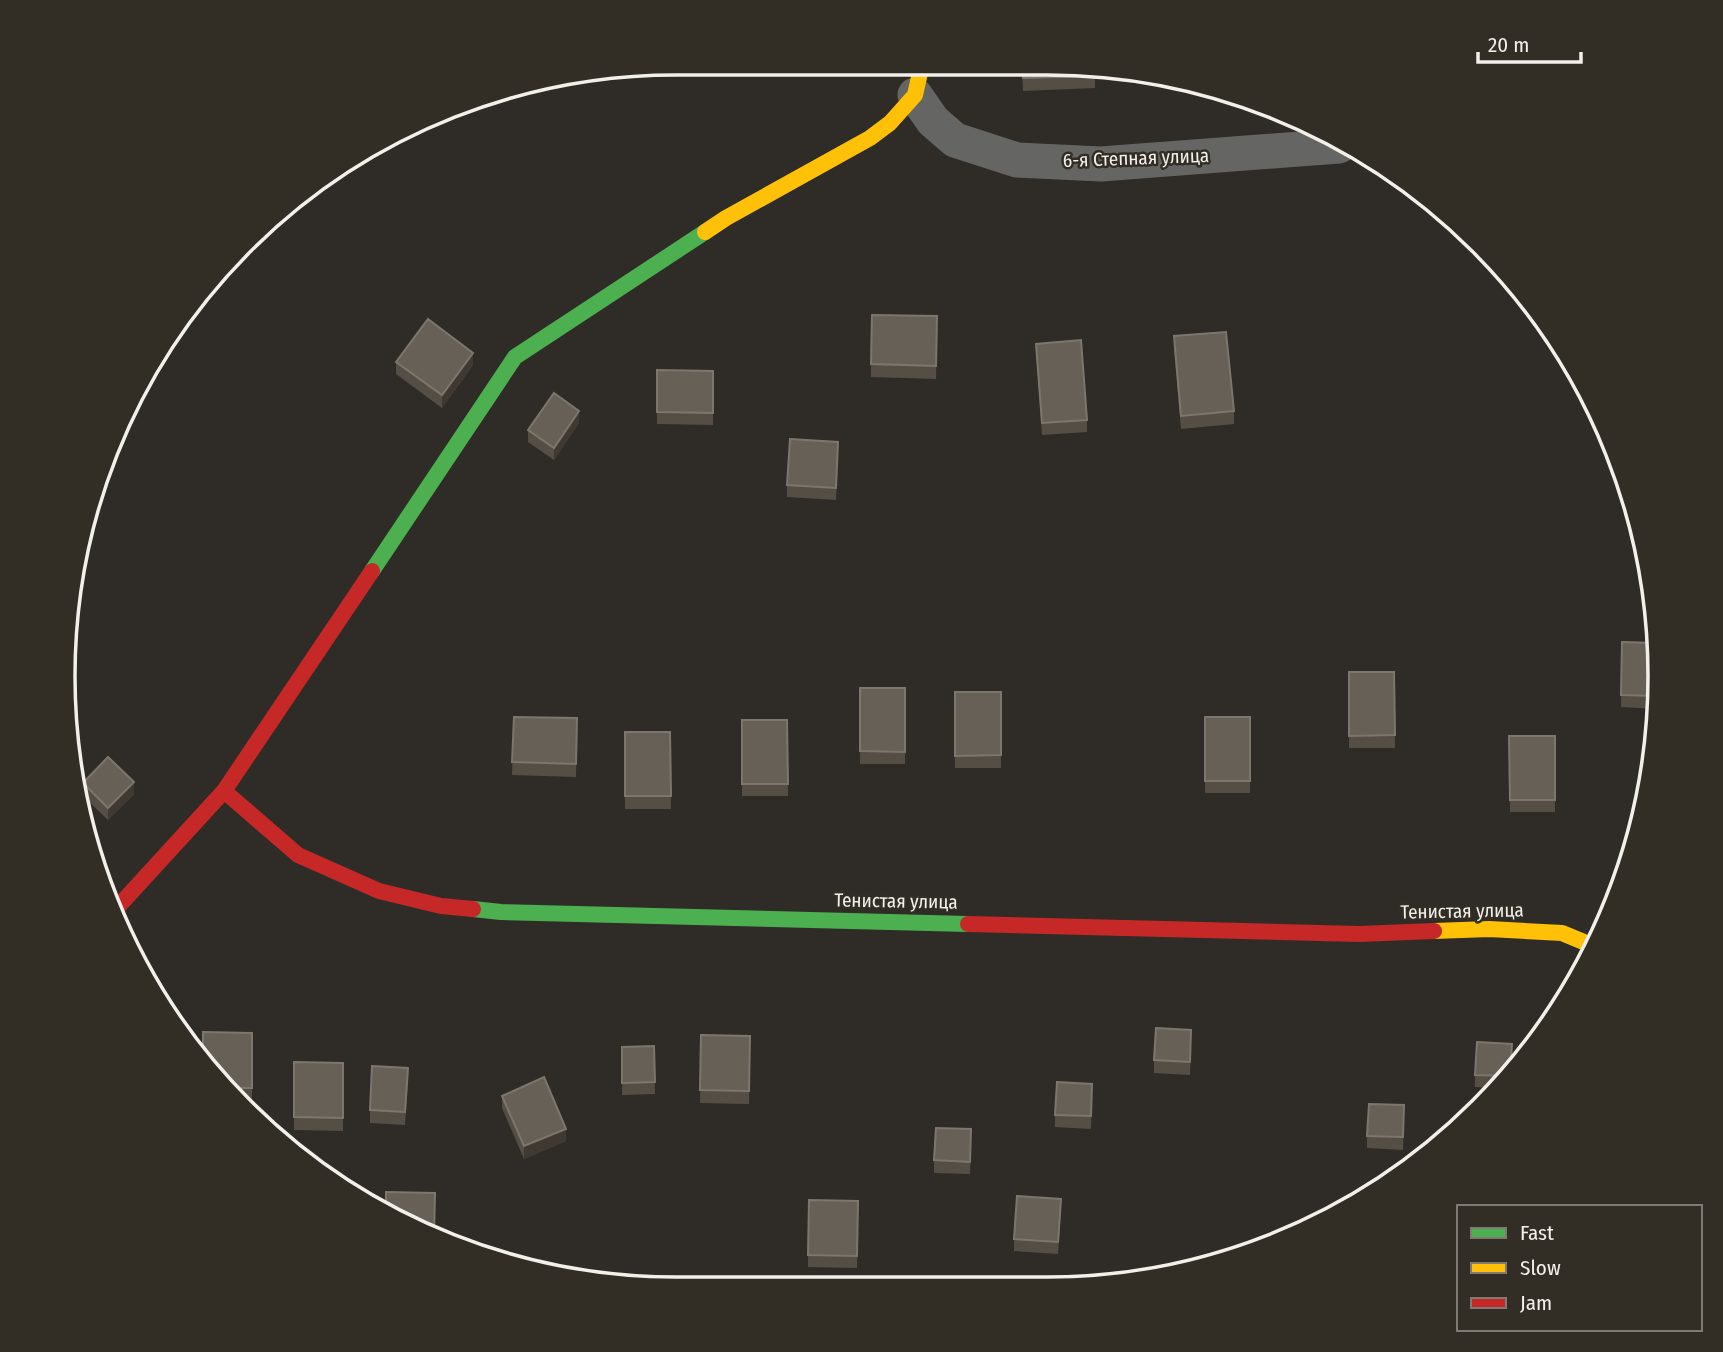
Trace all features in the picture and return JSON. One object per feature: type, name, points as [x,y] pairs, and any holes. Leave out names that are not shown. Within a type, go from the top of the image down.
[{"type":"street","name":"6-я Степная улица","points":[[918,79],[933,121],[955,141],[1017,160],[1101,164],[1330,147]]},
{"type":"street","points":[[121,905],[224,791],[515,357],[726,218],[870,138],[890,123],[918,79]]},
{"type":"street","name":"Тенистая улица","points":[[224,791],[298,855],[379,891],[441,906],[501,912],[1359,934],[1489,929],[1562,933],[1586,943]]},
{"type":"building","points":[[1023,75],[1077,77],[1023,78]]},
{"type":"building","points":[[872,315],[937,316],[936,366],[871,364]]},
{"type":"building","points":[[428,319],[473,353],[442,395],[396,362]]},
{"type":"building","points":[[1226,332],[1234,411],[1181,416],[1174,336]]},
{"type":"building","points":[[1081,340],[1087,420],[1042,423],[1036,344]]},
{"type":"building","points":[[657,370],[713,371],[713,413],[657,412]]},
{"type":"building","points":[[554,393],[579,411],[554,448],[528,430]]},
{"type":"building","points":[[790,439],[838,442],[836,488],[787,485]]},
{"type":"building","points":[[1622,642],[1646,643],[1647,696],[1621,695]]},
{"type":"building","points":[[1349,672],[1394,672],[1395,735],[1349,736]]},
{"type":"building","points":[[860,688],[905,688],[905,752],[860,751]]},
{"type":"building","points":[[955,692],[1001,692],[1001,755],[955,756]]},
{"type":"building","points":[[514,717],[577,718],[576,764],[512,762]]},
{"type":"building","points":[[1205,717],[1250,717],[1250,781],[1205,781]]},
{"type":"building","points":[[742,720],[787,720],[788,784],[742,784]]},
{"type":"building","points":[[625,732],[670,732],[671,796],[625,796]]},
{"type":"building","points":[[1509,736],[1555,736],[1555,800],[1510,800]]},
{"type":"building","points":[[108,757],[134,782],[108,808],[86,786],[85,781]]},
{"type":"building","points":[[1156,1028],[1191,1030],[1190,1062],[1154,1060]]},
{"type":"building","points":[[203,1032],[252,1033],[252,1088],[239,1088],[203,1047]]},
{"type":"building","points":[[701,1035],[750,1036],[749,1091],[700,1090]]},
{"type":"building","points":[[1477,1042],[1512,1044],[1511,1057],[1496,1076],[1475,1075]]},
{"type":"building","points":[[654,1046],[655,1082],[622,1083],[622,1047]]},
{"type":"building","points":[[294,1062],[343,1063],[343,1118],[294,1117]]},
{"type":"building","points":[[372,1066],[408,1068],[405,1112],[370,1110]]},
{"type":"building","points":[[544,1077],[566,1129],[524,1146],[502,1096]]},
{"type":"building","points":[[1057,1082],[1092,1084],[1091,1116],[1055,1115]]},
{"type":"building","points":[[1369,1104],[1404,1105],[1403,1137],[1367,1136]]},
{"type":"building","points":[[936,1128],[971,1129],[970,1162],[934,1160]]},
{"type":"building","points":[[386,1192],[435,1193],[434,1226],[410,1215],[386,1202]]},
{"type":"building","points":[[1017,1196],[1061,1199],[1058,1242],[1014,1239]]},
{"type":"building","points":[[809,1200],[858,1201],[857,1256],[808,1255]]},
{"type":"traffic: fast","points":[[372,571],[515,357],[705,232]]},
{"type":"traffic: fast","points":[[473,909],[501,912],[968,924]]},
{"type":"traffic: slow","points":[[705,232],[870,138],[890,123],[915,95],[920,75]]},
{"type":"traffic: slow","points":[[1434,931],[1489,929],[1562,933],[1586,943]]},
{"type":"traffic: jam","points":[[120,904],[224,791],[372,571]]},
{"type":"traffic: jam","points":[[224,791],[298,855],[379,891],[441,906],[473,909]]},
{"type":"traffic: jam","points":[[968,924],[1359,934],[1434,931]]}]
